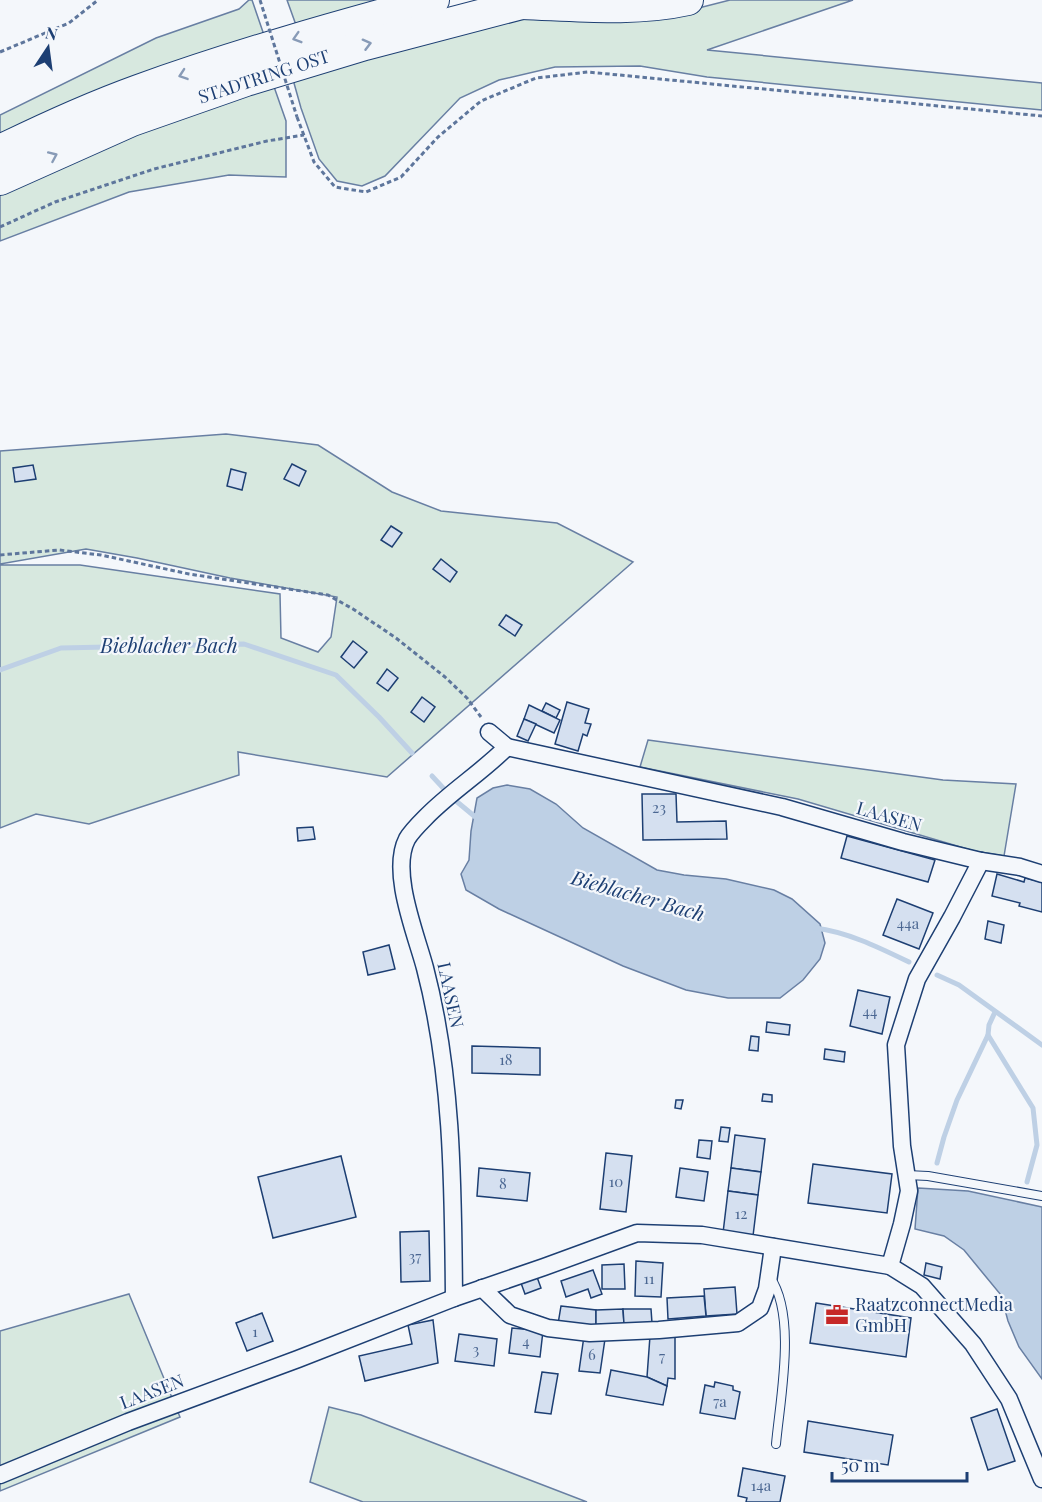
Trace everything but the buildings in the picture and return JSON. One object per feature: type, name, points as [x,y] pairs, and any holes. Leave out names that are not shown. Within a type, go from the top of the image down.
[{"type":"highway","name":"STADTRING OST","points":[[0,150],[136,90],[238,56],[434,0]]},
{"type":"highway","name":"STADTRING OST","points":[[0,180],[132,121],[246,81],[365,45],[529,2],[616,8],[667,5],[688,0]]},
{"type":"street","name":"LAASEN","points":[[489,732],[507,747],[782,807],[903,842],[981,861],[1020,867],[1042,874]]},
{"type":"street","name":"LAASEN","points":[[454,1298],[453,1172],[446,1089],[438,1029],[425,968],[403,888],[402,857],[407,840],[420,823],[507,747]]},
{"type":"street","points":[[890,1266],[909,1191],[902,1146],[896,1045],[917,980],[981,861]]},
{"type":"street","name":"LAASEN","points":[[0,1474],[128,1422],[454,1298],[637,1233],[702,1235],[890,1266],[922,1286],[973,1344],[1009,1400],[1042,1479]]},
{"type":"street","points":[[482,1288],[510,1315],[548,1328],[590,1333],[738,1323],[760,1308],[767,1289],[773,1247]]},
{"type":"lane","points":[[907,1175],[928,1176],[1042,1196]]},
{"type":"lane","points":[[769,1275],[775,1284],[782,1306],[784,1326],[784,1362],[776,1444]]},
{"type":"path","points":[[0,52],[69,22],[98,0]]},
{"type":"path","points":[[261,0],[297,117],[314,162],[335,187],[366,192],[401,177],[438,137],[481,101],[537,78],[588,72],[1042,116]]},
{"type":"path","points":[[0,227],[55,202],[154,169],[267,141],[304,135]]},
{"type":"path","points":[[0,555],[59,550],[101,555],[189,574],[328,596],[353,609],[396,638],[445,677],[467,698],[483,719],[489,732]]},
{"type":"shaded area","points":[[252,0],[264,35],[0,133],[0,115],[156,38],[239,9]]},
{"type":"shaded area","points":[[287,0],[389,0],[296,25]]},
{"type":"shaded area","points":[[730,0],[853,0],[707,50],[1042,83],[1042,110],[707,77],[640,66],[555,67],[499,80],[460,98],[385,176],[362,186],[337,181],[319,159],[292,76],[536,14],[687,11]]},
{"type":"shaded area","points":[[272,81],[286,121],[286,177],[229,175],[129,192],[0,241],[0,188]]},
{"type":"shaded area","points":[[226,434],[318,445],[392,492],[441,511],[557,523],[633,562],[387,777],[238,752],[239,775],[89,824],[36,814],[0,828],[0,565],[80,565],[280,594],[281,638],[318,652],[331,637],[337,597],[86,549],[0,564],[0,451]]},
{"type":"shaded area","points":[[648,740],[943,780],[1016,784],[1004,856],[974,851],[798,799],[640,767]]},
{"type":"shaded area","points":[[129,1294],[180,1417],[0,1491],[0,1331]]},
{"type":"shaded area","points":[[329,1407],[361,1415],[587,1502],[363,1502],[310,1482]]},
{"type":"water","points":[[507,785],[530,789],[556,804],[583,828],[657,870],[726,879],[774,890],[792,899],[820,924],[825,943],[820,959],[803,980],[780,998],[728,998],[686,990],[623,966],[499,909],[466,890],[461,874],[469,860],[477,798],[493,788]]},
{"type":"water","points":[[918,1188],[968,1191],[1042,1207],[1042,1379],[1019,1347],[1008,1321],[1001,1295],[964,1250],[944,1236],[915,1229]]},
{"type":"waterway","name":"Bieblacher Bach","points":[[0,670],[61,648],[244,644],[336,675],[412,753]]},
{"type":"waterway","name":"Bieblacher Bach","points":[[432,776],[445,790]]},
{"type":"waterway","name":"Bieblacher Bach","points":[[456,801],[479,820]]},
{"type":"waterway","name":"Bieblacher Bach","points":[[815,928],[852,937],[909,962]]},
{"type":"waterway","name":"Bieblacher Bach","points":[[937,975],[959,985],[1042,1045]]},
{"type":"waterway","points":[[995,1012],[989,1025],[988,1035],[1033,1108],[1037,1145],[1027,1182]]},
{"type":"waterway","points":[[937,1163],[957,1100],[988,1035]]},
{"type":"place","name":"RaatzconnectMedia GmbH","points":[[837,1315]]}]
